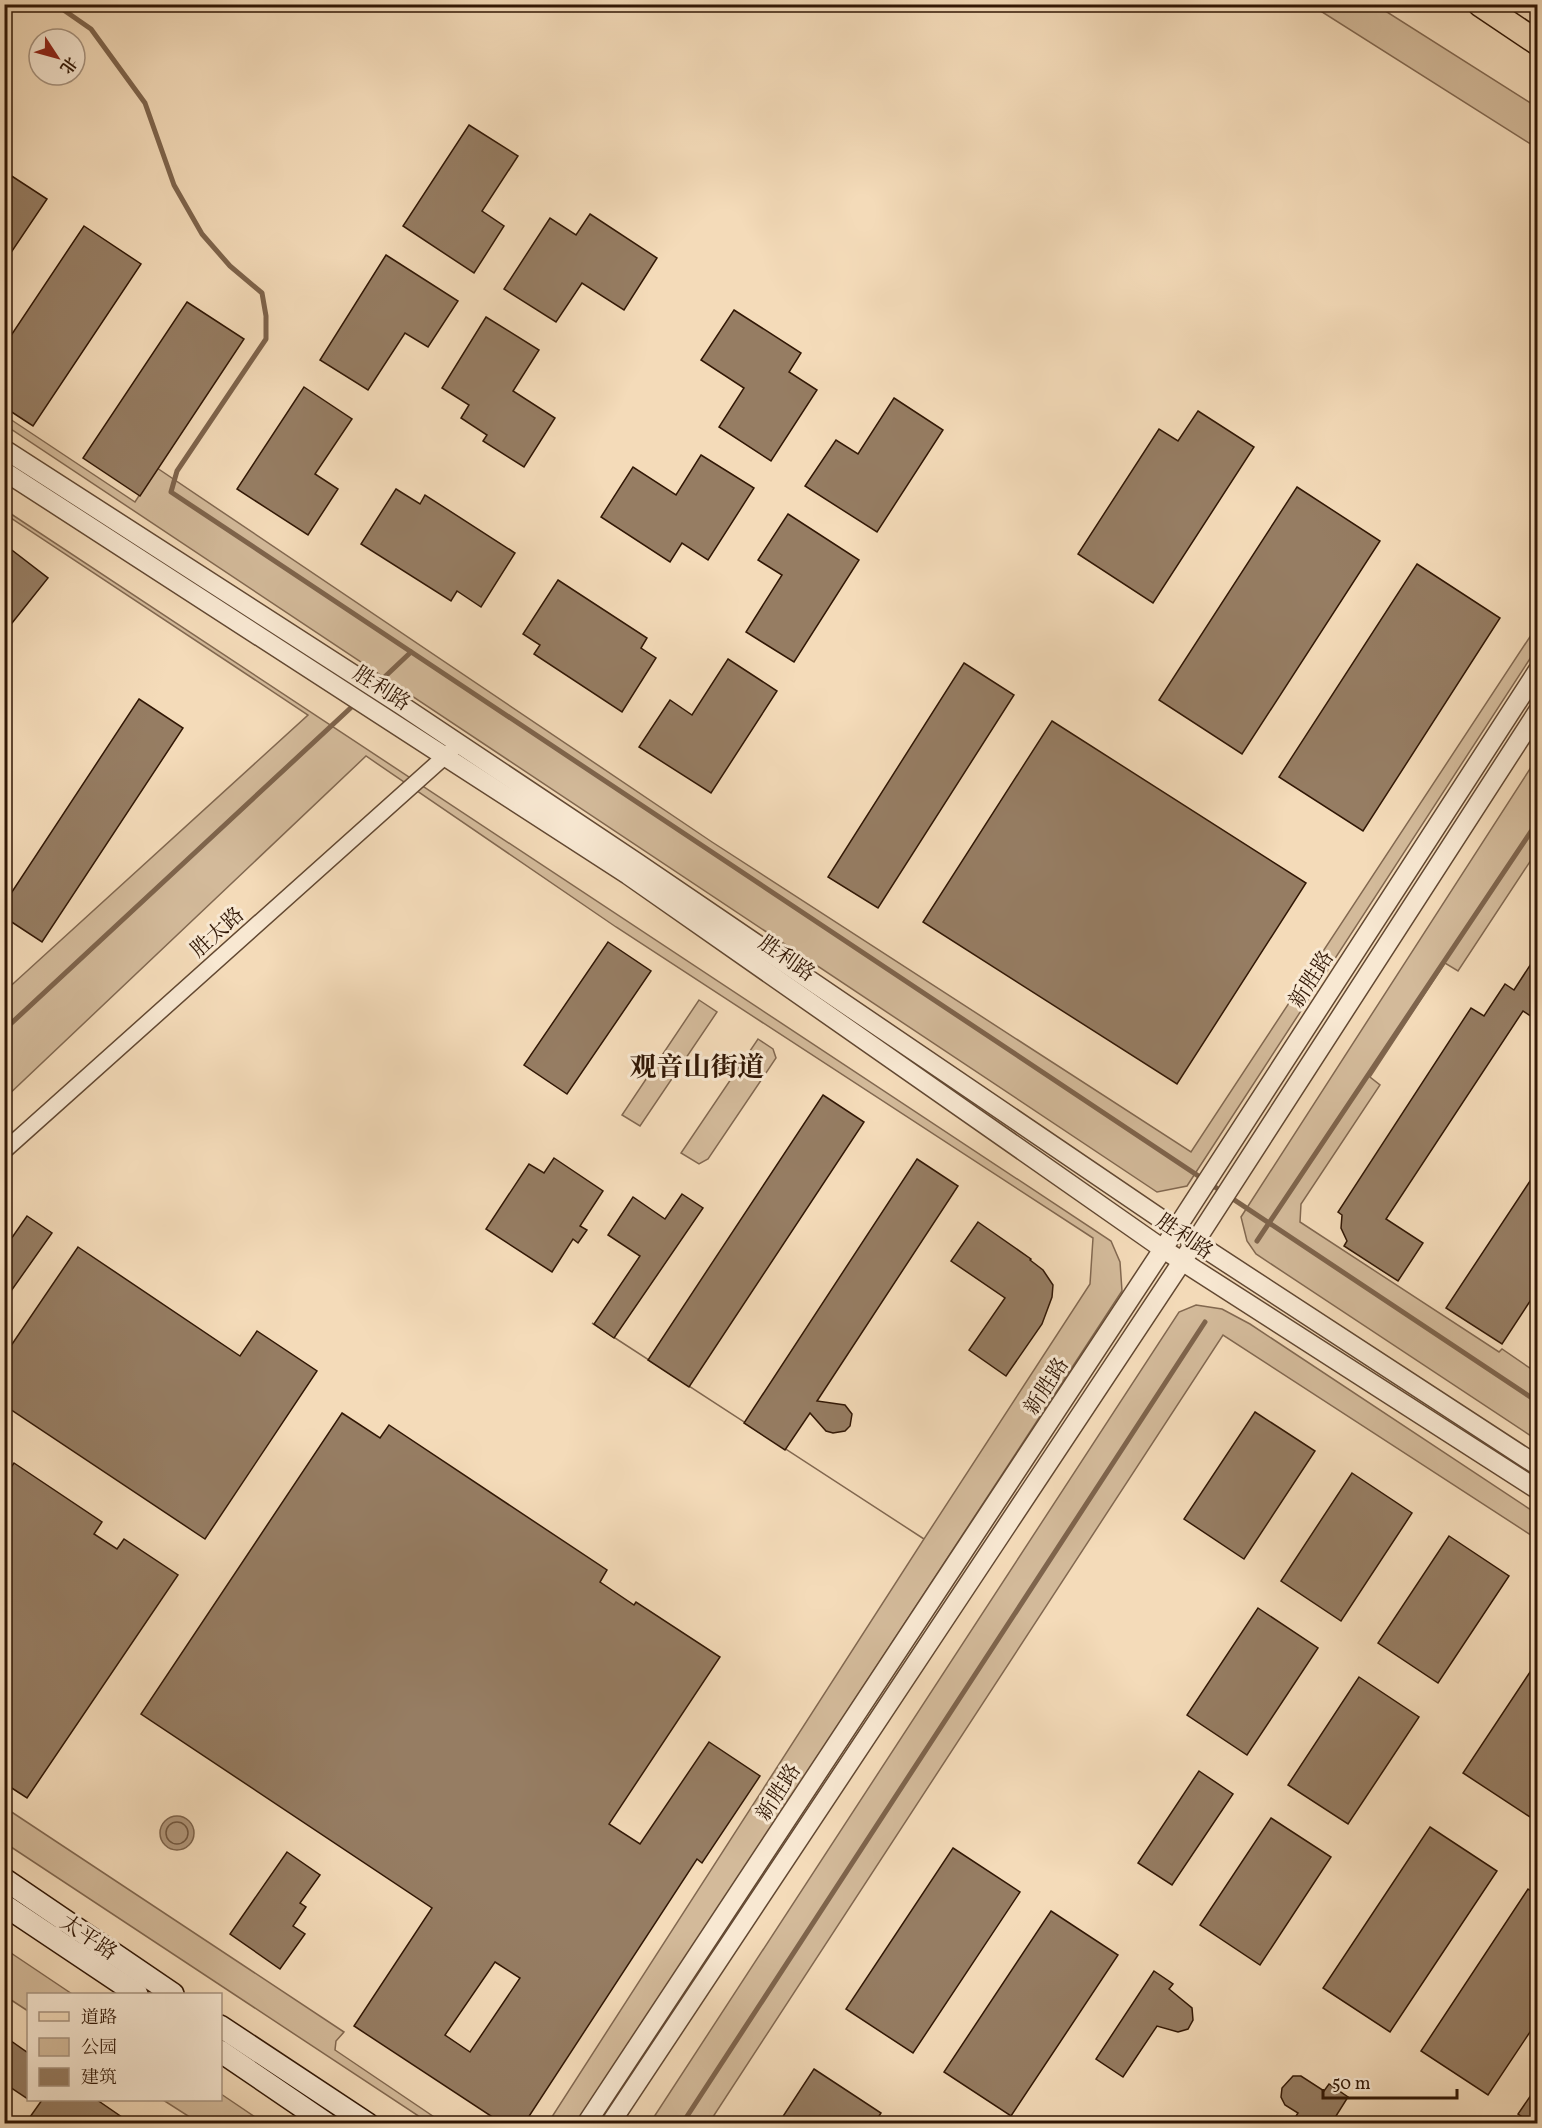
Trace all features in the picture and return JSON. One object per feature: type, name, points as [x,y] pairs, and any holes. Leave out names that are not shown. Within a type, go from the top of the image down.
[{"type":"main road","points":[[1480,4],[1538,43]]},
{"type":"main road","name":"太平路","points":[[4,1879],[170,1993]]},
{"type":"main road","name":"太平路","points":[[4,1905],[134,1993]]},
{"type":"main road","points":[[222,2027],[368,2124]]},
{"type":"main road","points":[[222,2052],[327,2124]]},
{"type":"street","name":"胜利路","points":[[4,449],[452,750],[1163,1249],[1538,1490]]},
{"type":"street","name":"胜利路","points":[[4,471],[348,681]]},
{"type":"street","name":"新胜路","points":[[586,2124],[1163,1249],[1538,670]]},
{"type":"street","name":"新胜路","points":[[610,2124],[1195,1242],[1538,711]]},
{"type":"street","name":"胜利路","points":[[452,750],[636,862],[1195,1242],[1538,1466]]},
{"type":"street","name":"胜太路","points":[[4,1151],[452,750]]},
{"type":"green space","points":[[1311,5],[1376,5],[1537,107],[1537,148]]},
{"type":"green space","points":[[4,415],[135,502],[157,468],[712,842],[1191,1152],[1537,626],[1537,648],[1187,1186],[1157,1192],[5,425]]},
{"type":"green space","points":[[5,510],[1111,1241],[1120,1262],[1122,1291],[578,2123],[548,2123],[1090,1284],[1093,1238],[616,927],[366,756],[5,1098],[4,992],[308,715],[5,514]]},
{"type":"green space","points":[[1537,758],[1537,851],[1458,971],[1445,963],[1370,1077],[1380,1085],[1301,1204],[1300,1222],[1499,1352],[1502,1349],[1537,1373],[1537,1440],[1256,1254],[1247,1241],[1241,1217]]},
{"type":"green space","points":[[699,1000],[717,1012],[640,1126],[622,1115]]},
{"type":"green space","points":[[758,1039],[773,1049],[776,1058],[708,1159],[699,1164],[681,1153]]},
{"type":"green space","points":[[1196,1305],[1222,1309],[1250,1324],[1537,1514],[1537,1539],[1223,1335],[709,2123],[650,2123],[1179,1312]]},
{"type":"green space","points":[[4,1807],[344,2032],[336,2041],[335,2050],[443,2123],[429,2123],[5,1843]]},
{"type":"green space","points":[[5,1949],[71,1993],[27,1993],[27,2010],[5,1996]]},
{"type":"green space","points":[[222,2095],[264,2123],[199,2123],[165,2101],[222,2101]]},
{"type":"water","points":[[177,1816],[189,1821],[194,1833],[189,1845],[177,1850],[165,1845],[160,1833],[165,1821]]},
{"type":"building","points":[[469,125],[518,156],[482,211],[504,226],[474,273],[403,226]]},
{"type":"building","points":[[4,171],[47,199],[4,263]]},
{"type":"building","points":[[590,214],[657,258],[624,310],[582,283],[556,322],[504,289],[550,218],[576,235]]},
{"type":"building","points":[[84,226],[141,264],[33,426],[4,407],[4,346]]},
{"type":"building","points":[[386,255],[458,301],[428,347],[405,333],[368,390],[320,360]]},
{"type":"building","points":[[187,302],[244,339],[140,496],[83,458]]},
{"type":"building","points":[[734,310],[801,353],[789,372],[817,390],[771,461],[719,427],[744,388],[701,360]]},
{"type":"building","points":[[486,317],[539,350],[513,391],[555,418],[524,467],[483,441],[487,435],[461,418],[469,405],[442,388]]},
{"type":"building","points":[[304,387],[352,419],[315,474],[338,489],[308,535],[237,489]]},
{"type":"building","points":[[894,398],[943,430],[877,532],[805,486],[836,440],[858,454]]},
{"type":"building","points":[[1198,411],[1254,447],[1153,603],[1078,554],[1159,429],[1178,441]]},
{"type":"building","points":[[701,455],[754,488],[708,560],[682,543],[670,562],[601,517],[633,467],[676,495]]},
{"type":"building","points":[[1297,487],[1380,541],[1242,754],[1159,700]]},
{"type":"building","points":[[396,489],[420,504],[425,495],[515,553],[481,607],[457,591],[451,601],[361,544]]},
{"type":"building","points":[[788,514],[859,560],[794,662],[746,632],[782,575],[758,560]]},
{"type":"building","points":[[4,544],[48,578],[4,633]]},
{"type":"building","points":[[1417,564],[1500,618],[1363,831],[1279,777]]},
{"type":"building","points":[[558,580],[647,638],[641,648],[656,658],[622,712],[534,654],[540,645],[523,634]]},
{"type":"building","points":[[728,659],[777,691],[711,793],[639,747],[670,700],[692,715]]},
{"type":"building","points":[[964,663],[1014,695],[878,908],[828,877]]},
{"type":"building","points":[[139,699],[183,728],[42,942],[4,917],[4,904]]},
{"type":"building","points":[[1052,721],[1306,883],[1177,1084],[923,922]]},
{"type":"building","points":[[608,942],[651,971],[567,1094],[524,1065]]},
{"type":"building","points":[[1538,953],[1538,1021],[1523,1011],[1386,1219],[1423,1243],[1398,1281],[1344,1246],[1347,1241],[1341,1228],[1342,1215],[1338,1212],[1471,1008],[1484,1016],[1505,984],[1514,990]]},
{"type":"building","points":[[823,1095],[864,1122],[689,1387],[648,1360]]},
{"type":"building","points":[[554,1158],[603,1191],[580,1226],[587,1230],[578,1243],[573,1239],[552,1272],[486,1229],[529,1164],[544,1173]]},
{"type":"building","points":[[917,1159],[958,1186],[817,1401],[845,1405],[852,1414],[850,1426],[845,1431],[833,1433],[826,1431],[810,1413],[785,1450],[744,1423]]},
{"type":"building","points":[[1538,1169],[1538,1289],[1502,1344],[1446,1308]]},
{"type":"building","points":[[682,1194],[703,1208],[614,1338],[594,1324],[640,1256],[608,1235],[633,1197],[665,1219]]},
{"type":"building","points":[[27,1216],[52,1233],[4,1301],[4,1249]]},
{"type":"building","points":[[978,1222],[1031,1259],[1043,1270],[1053,1285],[1052,1297],[1042,1324],[1006,1376],[969,1350],[1005,1298],[951,1261]]},
{"type":"building","points":[[78,1247],[240,1356],[257,1331],[317,1371],[205,1539],[4,1405],[4,1356]]},
{"type":"building","points":[[1255,1412],[1315,1451],[1244,1559],[1184,1519]]},
{"type":"building","points":[[342,1413],[380,1438],[389,1425],[607,1570],[600,1582],[634,1605],[636,1602],[720,1657],[609,1824],[640,1844],[709,1742],[760,1776],[702,1863],[697,1859],[524,2124],[503,2124],[354,2026],[432,1908],[141,1714]],"holes":[[[495,1962],[520,1978],[470,2052],[445,2035]]]},
{"type":"building","points":[[14,1463],[102,1522],[94,1534],[117,1549],[124,1539],[178,1575],[27,1798],[4,1783],[4,1478]]},
{"type":"building","points":[[1352,1473],[1412,1513],[1341,1621],[1281,1581]]},
{"type":"building","points":[[1449,1536],[1509,1576],[1438,1683],[1378,1643]]},
{"type":"building","points":[[1258,1608],[1318,1648],[1247,1755],[1187,1715]]},
{"type":"building","points":[[1538,1660],[1538,1805],[1530,1817],[1463,1773]]},
{"type":"building","points":[[1359,1677],[1419,1717],[1348,1824],[1288,1785]]},
{"type":"building","points":[[1199,1771],[1233,1794],[1172,1885],[1138,1863]]},
{"type":"building","points":[[1271,1818],[1331,1857],[1260,1965],[1200,1925]]},
{"type":"building","points":[[1430,1827],[1497,1871],[1390,2032],[1323,1988]]},
{"type":"building","points":[[953,1848],[1020,1892],[913,2053],[846,2009]]},
{"type":"building","points":[[287,1852],[320,1875],[300,1903],[306,1907],[293,1926],[305,1934],[280,1969],[230,1934]]},
{"type":"building","points":[[1528,1889],[1538,1896],[1538,2020],[1488,2095],[1421,2051]]},
{"type":"building","points":[[1051,1911],[1118,1955],[1011,2116],[944,2072]]},
{"type":"building","points":[[1154,1971],[1173,1984],[1169,1989],[1192,2008],[1193,2020],[1188,2029],[1178,2032],[1157,2026],[1123,2077],[1096,2059]]},
{"type":"building","points":[[4,2036],[27,2052],[27,2098],[4,2083]]},
{"type":"building","points":[[814,2069],[881,2113],[874,2124],[778,2124]]},
{"type":"building","points":[[1293,2076],[1301,2076],[1324,2091],[1329,2084],[1348,2097],[1331,2124],[1291,2124],[1298,2113],[1285,2105],[1281,2097],[1282,2088]]},
{"type":"building","points":[[1538,2085],[1538,2124],[1533,2124],[1518,2114]]},
{"type":"building","points":[[41,2101],[98,2101],[132,2124],[25,2124]]},
{"type":"waterway","points":[[55,4],[91,29],[145,103],[174,185],[202,234],[230,266],[262,293],[266,316],[266,339],[177,471],[171,492],[1538,1402]]},
{"type":"waterway","points":[[375,686],[411,652]]},
{"type":"waterway","points":[[4,1030],[357,702]]},
{"type":"waterway","points":[[1257,1241],[1538,821]]},
{"type":"waterway","points":[[682,2124],[1205,1322]]},
{"type":"district","name":"观音山街道","points":[[697,1067]]}]
